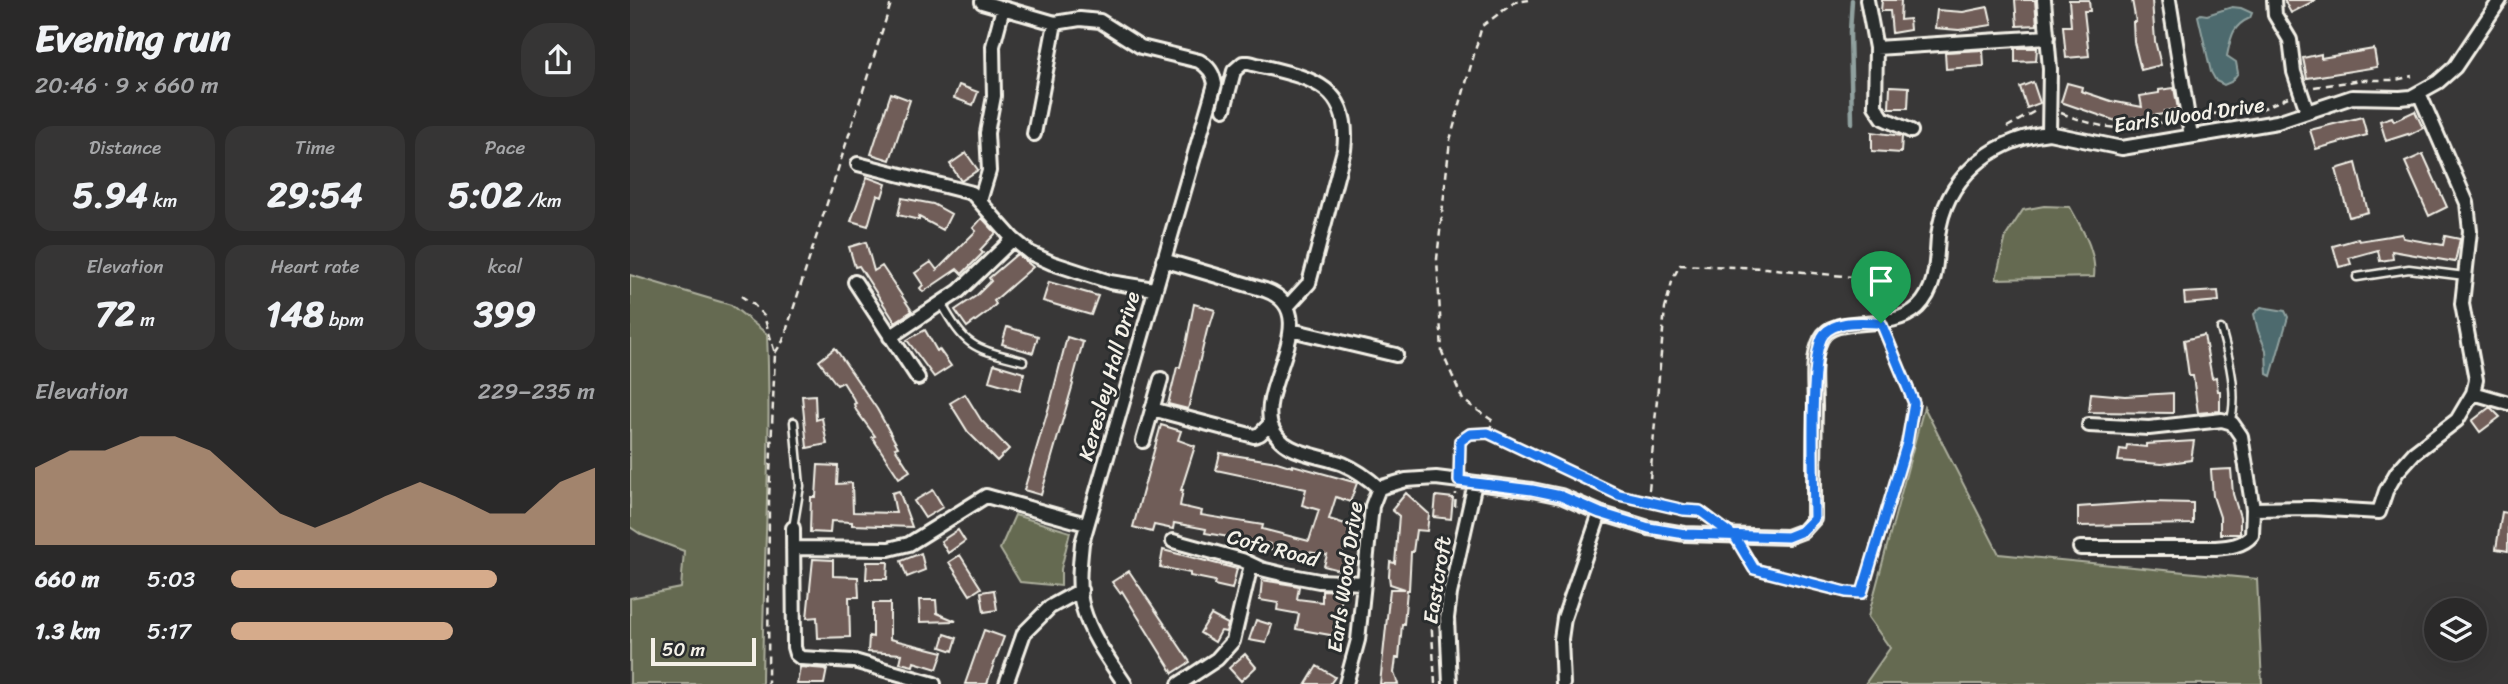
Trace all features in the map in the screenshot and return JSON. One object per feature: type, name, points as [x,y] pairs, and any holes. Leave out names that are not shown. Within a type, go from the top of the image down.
[{"type":"street","points":[[1867,0],[1876,48],[1877,112],[1911,131]]},
{"type":"street","points":[[2044,0],[2050,69],[2049,133]]},
{"type":"street","points":[[2169,0],[2191,136]]},
{"type":"street","points":[[2274,0],[2273,10],[2290,40],[2293,65],[2306,111]]},
{"type":"street","name":"Earls Wood Drive","points":[[1346,684],[1358,640],[1371,506],[1379,488],[1406,480],[1436,478],[1561,496],[1600,513],[1649,528],[1685,534],[1787,537],[1802,531],[1814,519],[1815,365],[1821,338],[1836,326],[1881,323],[1905,317],[1918,307],[1933,285],[1941,222],[1950,195],[1972,166],[2001,147],[2049,133],[2113,148],[2277,122],[2352,97],[2400,99],[2419,93],[2455,67],[2500,0]]},
{"type":"street","points":[[982,2],[1055,23],[1034,134]]},
{"type":"street","points":[[980,201],[989,171],[986,132],[994,96],[993,46],[1003,8]]},
{"type":"street","name":"Keresley Hall Drive","points":[[1055,23],[1080,19],[1100,21],[1141,47],[1199,61],[1213,74],[1215,84],[1086,524],[1081,560],[1083,607],[1097,641],[1125,684]]},
{"type":"street","points":[[1876,48],[2048,37]]},
{"type":"street","points":[[1224,109],[1234,71],[1243,63],[1249,63],[1308,79],[1325,87],[1336,98],[1342,113],[1347,131],[1345,150],[1308,284],[1287,307]]},
{"type":"street","points":[[2253,509],[2312,508],[2379,512],[2386,491],[2405,461],[2457,419],[2473,393],[2476,370],[2462,304],[2470,231],[2467,203],[2419,93]]},
{"type":"street","points":[[858,163],[972,194],[1013,239],[1030,253],[1110,282],[1154,289]]},
{"type":"street","points":[[890,337],[959,291],[1013,239]]},
{"type":"street","points":[[1163,260],[1277,294],[1284,300],[1290,316],[1291,330],[1270,408],[1270,424],[1279,439],[1288,447],[1343,464],[1367,477],[1379,488]]},
{"type":"street","points":[[855,282],[918,378]]},
{"type":"street","points":[[1291,330],[1396,355]]},
{"type":"street","points":[[1143,441],[1161,379]]},
{"type":"street","points":[[2473,393],[2508,403]]},
{"type":"street","points":[[1152,409],[1254,436],[1270,424]]},
{"type":"street","points":[[2080,548],[2215,548],[2247,541],[2252,535],[2253,509],[2241,436],[2230,422],[2213,421],[2149,428],[2089,425]]},
{"type":"street","name":"Eastcroft","points":[[1450,684],[1447,618],[1475,483]]},
{"type":"street","points":[[793,548],[889,549],[909,544],[986,496],[1086,524]]},
{"type":"street","points":[[1563,684],[1561,639],[1564,618],[1600,513]]},
{"type":"street","points":[[793,528],[796,654],[801,658],[854,661],[934,684]]},
{"type":"street","name":"Cofa Road","points":[[1173,541],[1242,560],[1262,569],[1319,582],[1364,583]]},
{"type":"street","points":[[1179,684],[1217,659],[1233,642],[1251,565]]},
{"type":"street","points":[[1006,684],[1024,633],[1050,607],[1081,590]]},
{"type":"lane","points":[[2357,277],[2409,269],[2465,276]]},
{"type":"lane","points":[[941,303],[957,332],[968,342],[986,352],[1023,361]]},
{"type":"lane","points":[[2221,329],[2230,369],[2233,409],[2230,422]]},
{"type":"lane","points":[[793,528],[800,486],[794,422]]},
{"type":"path","points":[[775,354],[783,341],[892,0]]},
{"type":"path","points":[[1488,433],[1493,421],[1463,400],[1441,352],[1437,259],[1450,140],[1482,26],[1514,2],[1529,0]]},
{"type":"path","points":[[2007,127],[2036,110],[2049,109],[2106,128],[2133,129],[2204,113],[2250,112],[2301,91],[2337,83],[2396,80],[2412,76]]},
{"type":"path","points":[[1648,502],[1665,308],[1673,278],[1680,265],[1766,268],[1853,276],[1869,287],[1914,403],[1907,443],[1862,593],[1846,592],[1754,569],[1735,537]]},
{"type":"path","points":[[741,296],[764,316],[775,354],[769,500],[768,684]]},
{"type":"path","points":[[1455,507],[1460,441],[1470,434],[1488,433],[1619,495],[1700,511],[1718,524]]},
{"type":"path","points":[[1435,684],[1430,598],[1440,573]]},
{"type":"green space","points":[[2044,206],[2070,207],[2091,250],[2094,277],[1996,279],[2006,236],[2023,210]]},
{"type":"green space","points":[[630,275],[731,305],[767,334],[768,466],[762,684],[630,684],[630,598],[681,588],[684,551],[642,535],[630,527]]},
{"type":"green space","points":[[1924,407],[1999,554],[2257,579],[2262,684],[1865,684],[1890,648],[1868,617]]},
{"type":"green space","points":[[1015,515],[1070,532],[1061,569],[1061,586],[1020,582],[1000,549]]},
{"type":"water","points":[[2232,7],[2252,13],[2250,18],[2239,25],[2231,38],[2227,56],[2236,62],[2238,73],[2231,82],[2224,85],[2216,81],[2211,72],[2198,16]]},
{"type":"water","points":[[2261,307],[2285,311],[2288,317],[2271,376],[2267,374],[2266,350],[2254,314]]},
{"type":"building","points":[[1882,0],[1901,0],[1900,20],[1909,19],[1910,30],[1892,33],[1890,11],[1881,11]]},
{"type":"building","points":[[2015,0],[2035,0],[2037,25],[2017,26]]},
{"type":"building","points":[[2069,0],[2089,0],[2090,11],[2084,11],[2089,56],[2066,58],[2063,26],[2071,26]]},
{"type":"building","points":[[2132,0],[2152,0],[2155,41],[2161,65],[2141,70],[2134,42],[2133,22],[2136,22]]},
{"type":"building","points":[[2284,0],[2316,0],[2291,13]]},
{"type":"building","points":[[1988,7],[1992,25],[1959,30],[1935,28],[1937,10],[1963,12]]},
{"type":"building","points":[[2015,48],[2037,48],[2036,61],[2015,62]]},
{"type":"building","points":[[2374,49],[2377,67],[2307,78],[2303,58],[2321,54],[2321,58]]},
{"type":"building","points":[[1983,50],[1984,66],[1946,69],[1945,52]]},
{"type":"building","points":[[2033,82],[2040,103],[2027,108],[2020,87]]},
{"type":"building","points":[[2067,83],[2082,87],[2081,91],[2111,101],[2142,107],[2140,96],[2174,88],[2178,109],[2164,111],[2165,114],[2132,118],[2131,123],[2113,120],[2061,102]]},
{"type":"building","points":[[959,85],[978,92],[973,105],[954,98]]},
{"type":"building","points":[[1890,86],[1909,87],[1908,108],[1889,108]]},
{"type":"building","points":[[891,93],[910,100],[890,160],[871,154]]},
{"type":"building","points":[[2415,111],[2423,128],[2386,141],[2380,121],[2392,117],[2394,121]]},
{"type":"building","points":[[2362,117],[2367,135],[2316,149],[2310,130]]},
{"type":"building","points":[[1872,132],[1902,136],[1901,153],[1872,151]]},
{"type":"building","points":[[966,153],[978,170],[961,181],[950,164]]},
{"type":"building","points":[[2423,154],[2447,207],[2429,216],[2405,162]]},
{"type":"building","points":[[2356,163],[2368,212],[2349,217],[2336,169]]},
{"type":"building","points":[[867,177],[886,184],[882,197],[877,195],[868,226],[851,221]]},
{"type":"building","points":[[902,198],[933,204],[951,214],[943,230],[919,217],[919,220],[898,215]]},
{"type":"building","points":[[982,218],[996,233],[980,250],[983,253],[962,274],[957,269],[923,292],[920,288],[923,285],[915,273],[931,262],[937,270],[976,231],[973,228]]},
{"type":"building","points":[[2402,234],[2403,238],[2443,245],[2445,236],[2460,239],[2455,262],[2392,251],[2393,259],[2380,261],[2378,250],[2349,258],[2351,264],[2339,267],[2333,246],[2358,239],[2359,241]]},
{"type":"building","points":[[866,242],[874,271],[882,266],[912,311],[895,322],[859,266],[855,267],[849,247]]},
{"type":"building","points":[[1017,254],[1033,267],[994,301],[996,304],[989,311],[967,327],[955,310],[976,296],[991,281],[989,278]]},
{"type":"building","points":[[1049,282],[1098,296],[1091,315],[1043,301]]},
{"type":"building","points":[[2218,291],[2219,301],[2185,304],[2184,293]]},
{"type":"building","points":[[1194,304],[1215,310],[1208,326],[1188,409],[1168,404],[1177,367],[1180,367],[1186,345]]},
{"type":"building","points":[[1007,327],[1038,336],[1033,353],[1002,344]]},
{"type":"building","points":[[925,330],[937,351],[939,349],[951,366],[934,377],[907,340]]},
{"type":"building","points":[[2204,335],[2212,378],[2216,377],[2220,391],[2220,411],[2198,413],[2184,340]]},
{"type":"building","points":[[1067,337],[1083,342],[1041,495],[1024,490]]},
{"type":"building","points":[[835,348],[877,409],[898,447],[895,448],[910,471],[899,478],[872,437],[875,436],[856,410],[856,403],[843,382],[837,385],[819,361]]},
{"type":"building","points":[[994,364],[1024,373],[1020,390],[989,381]]},
{"type":"building","points":[[2091,393],[2125,396],[2173,393],[2173,413],[2089,412]]},
{"type":"building","points":[[965,394],[981,420],[1009,449],[997,461],[968,432],[950,403]]},
{"type":"building","points":[[815,395],[816,420],[822,418],[827,444],[807,448],[802,396]]},
{"type":"building","points":[[2490,407],[2500,417],[2480,432],[2472,421]]},
{"type":"building","points":[[1161,425],[1181,431],[1178,440],[1195,446],[1181,490],[1180,506],[1202,511],[1201,515],[1263,525],[1262,529],[1309,541],[1319,510],[1302,505],[1306,489],[1216,470],[1220,453],[1293,465],[1357,483],[1350,502],[1336,497],[1329,519],[1352,526],[1343,557],[1347,558],[1343,571],[1324,566],[1327,555],[1302,551],[1301,557],[1270,549],[1271,544],[1205,533],[1206,529],[1174,523],[1173,529],[1154,525],[1152,532],[1133,527]]},
{"type":"building","points":[[2194,441],[2191,460],[2162,464],[2118,461],[2120,449],[2126,450],[2127,445],[2146,447],[2146,444]]},
{"type":"building","points":[[818,465],[838,466],[837,484],[852,483],[853,512],[896,513],[892,493],[899,491],[912,527],[852,525],[852,522],[831,521],[830,533],[810,532],[811,497],[816,497]]},
{"type":"building","points":[[2231,469],[2233,494],[2240,517],[2240,534],[2220,534],[2220,517],[2213,496],[2211,470]]},
{"type":"building","points":[[933,490],[943,507],[925,518],[914,501]]},
{"type":"building","points":[[1406,493],[1429,514],[1427,531],[1416,530],[1411,552],[1409,590],[1399,658],[1396,658],[1394,673],[1398,684],[1380,684],[1390,589],[1405,589],[1390,584],[1389,576],[1390,562],[1395,563],[1399,516],[1392,510]]},
{"type":"building","points":[[1436,496],[1453,498],[1451,519],[1434,517]]},
{"type":"building","points":[[2150,502],[2193,503],[2193,524],[2078,526],[2078,507]]},
{"type":"building","points":[[2502,512],[2508,513],[2508,551],[2496,549]]},
{"type":"building","points":[[958,530],[965,541],[948,553],[941,541]]},
{"type":"building","points":[[1163,550],[1237,569],[1232,589],[1214,585],[1215,581],[1190,576],[1190,573],[1160,567]]},
{"type":"building","points":[[921,553],[925,570],[907,577],[901,561]]},
{"type":"building","points":[[960,555],[981,588],[970,595],[949,562]]},
{"type":"building","points":[[813,559],[833,560],[833,576],[858,577],[859,597],[849,597],[850,637],[818,638],[817,617],[807,618]]},
{"type":"building","points":[[867,562],[888,562],[887,579],[866,579]]},
{"type":"building","points":[[1129,571],[1190,662],[1173,673],[1122,591],[1120,593],[1112,582]]},
{"type":"building","points":[[1262,580],[1299,586],[1297,599],[1322,602],[1322,590],[1342,591],[1336,636],[1296,629],[1299,614],[1277,610],[1278,603],[1260,600]]},
{"type":"building","points":[[994,590],[997,610],[984,612],[981,592]]},
{"type":"building","points":[[919,600],[936,600],[937,613],[956,621],[920,622]]},
{"type":"building","points":[[873,603],[890,603],[890,639],[943,652],[937,669],[914,662],[913,666],[900,663],[902,654],[868,652],[869,636],[873,637]]},
{"type":"building","points":[[1211,615],[1228,624],[1226,632],[1221,631],[1215,642],[1200,633]]},
{"type":"building","points":[[1256,620],[1272,625],[1266,643],[1249,640]]},
{"type":"building","points":[[984,630],[1004,637],[987,684],[965,684]]},
{"type":"building","points":[[945,634],[957,638],[953,651],[941,647]]},
{"type":"building","points":[[1245,654],[1256,667],[1241,681],[1229,668]]},
{"type":"building","points":[[1317,666],[1335,677],[1330,684],[1306,684]]},
{"type":"building","points":[[800,667],[827,669],[824,684],[797,684]]},
{"type":"waterway","points":[[1852,0],[1852,123]]},
{"type":"route","points":[[1881,323],[1836,326],[1821,338],[1815,365],[1814,519],[1802,531],[1787,537],[1730,536],[1685,534],[1649,528],[1600,513],[1561,496],[1459,481],[1460,441],[1470,434],[1488,433],[1619,495],[1684,510],[1700,511],[1735,537],[1754,569],[1846,592],[1862,593],[1907,443],[1914,403],[1881,323]]}]
